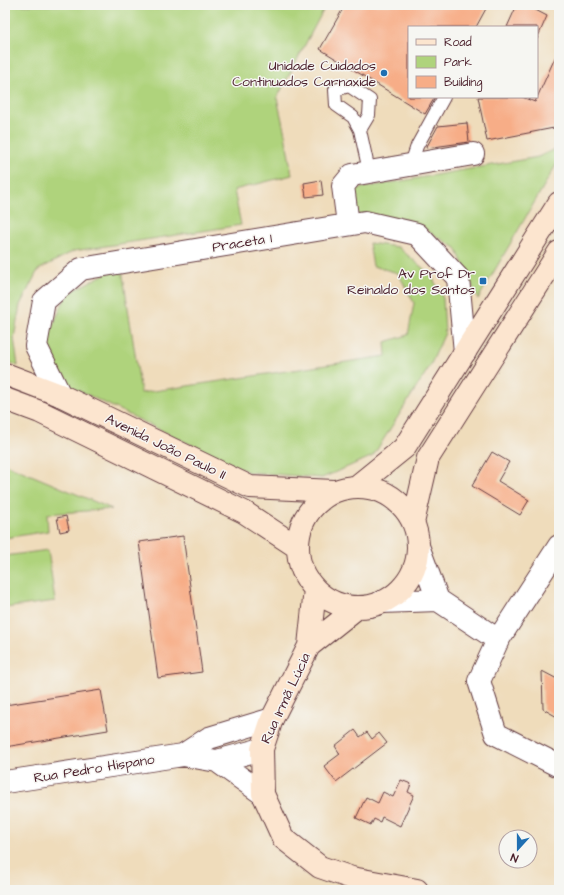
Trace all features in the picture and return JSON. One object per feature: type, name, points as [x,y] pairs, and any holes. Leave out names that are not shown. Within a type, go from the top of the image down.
[{"type":"street","points":[[348,224],[343,186],[352,174],[473,154]]},
{"type":"street","points":[[357,486],[404,448],[559,203]]},
{"type":"street","name":"Praceta 1","points":[[60,395],[36,346],[42,309],[44,301],[81,269],[365,222],[417,234],[458,278],[465,352]]},
{"type":"street","points":[[413,523],[428,458],[559,252]]},
{"type":"street","name":"Avenida João Paulo II","points":[[5,374],[60,395],[250,487],[334,491]]},
{"type":"street","name":"Avenida João Paulo II","points":[[5,399],[40,412],[244,512],[297,547]]},
{"type":"street","name":"Avenida João Paulo II","points":[[357,486],[374,489],[391,496],[404,508],[413,523],[417,534],[418,546],[416,564],[408,580],[396,593],[381,602],[370,606],[358,607],[342,605],[328,599],[315,589],[302,570],[297,547],[300,529],[307,513],[319,500],[334,491],[357,486]]},
{"type":"street","points":[[418,546],[438,600]]},
{"type":"street","points":[[559,546],[498,640],[479,681],[496,734],[559,766]]},
{"type":"street","name":"Rua Irmã Lúcia","points":[[315,589],[309,646],[272,719],[262,749],[263,794],[283,838],[320,867],[352,878],[417,890]]},
{"type":"street","points":[[381,602],[438,600],[498,640]]},
{"type":"street","name":"Rua Irmã Lúcia","points":[[309,646],[358,607]]},
{"type":"street","points":[[183,755],[209,738],[272,719]]},
{"type":"street","points":[[183,755],[217,761],[262,749]]},
{"type":"street","name":"Rua Pedro Hispano","points":[[5,782],[183,755]]},
{"type":"street","points":[[217,761],[263,794]]},
{"type":"lane","points":[[411,164],[417,146],[443,98]]},
{"type":"lane","points":[[360,130],[369,171]]},
{"type":"green space","points":[[5,5],[326,5],[277,98],[292,175],[234,190],[241,225],[74,251],[38,270],[20,305],[14,338],[18,366],[5,360]]},
{"type":"green space","points":[[559,147],[559,160],[478,299],[456,248],[409,220],[353,214],[350,190],[538,157]]},
{"type":"green space","points":[[369,243],[398,247],[431,275],[443,298],[445,333],[430,366],[373,456],[322,478],[248,472],[63,383],[50,358],[47,338],[67,294],[107,273],[122,269],[141,393],[386,356],[385,342],[408,335],[414,303],[398,273],[373,266]]},
{"type":"green space","points":[[5,464],[112,509],[47,514],[48,531],[5,538]]},
{"type":"green space","points":[[48,550],[55,601],[5,608],[5,556]]},
{"type":"building","name":"Unidade Cuidados Continuados Carnaxide","points":[[345,5],[488,5],[477,26],[408,26],[408,98],[434,98],[425,114],[320,49]]},
{"type":"building","points":[[517,5],[526,5],[547,16],[538,37],[538,26],[507,26]]},
{"type":"building","points":[[559,49],[559,127],[487,141],[478,98],[525,98],[535,102]]},
{"type":"building","points":[[467,123],[469,142],[426,148],[438,126]]},
{"type":"building","points":[[321,180],[323,195],[306,197],[304,183]]},
{"type":"building","points":[[492,452],[509,462],[498,481],[529,500],[520,515],[472,486]]},
{"type":"building","points":[[66,516],[69,530],[60,532],[57,518]]},
{"type":"building","points":[[183,536],[202,672],[158,678],[139,542]]},
{"type":"building","points":[[542,671],[559,680],[559,718],[543,709]]},
{"type":"building","points":[[101,690],[108,730],[5,747],[5,705]]},
{"type":"building","points":[[355,730],[360,737],[367,732],[372,739],[379,733],[387,743],[336,782],[324,766],[340,754],[335,746]]},
{"type":"building","points":[[401,780],[411,784],[408,792],[414,795],[400,826],[382,817],[380,822],[374,819],[371,825],[356,818],[366,797],[378,803],[383,792],[393,797]]},
{"type":"place","name":"Unidade Cuidados Continuados Carnaxide","points":[[384,73]]},
{"type":"place","name":"Av Prof Dr Reinaldo dos Santos","points":[[483,281]]}]
